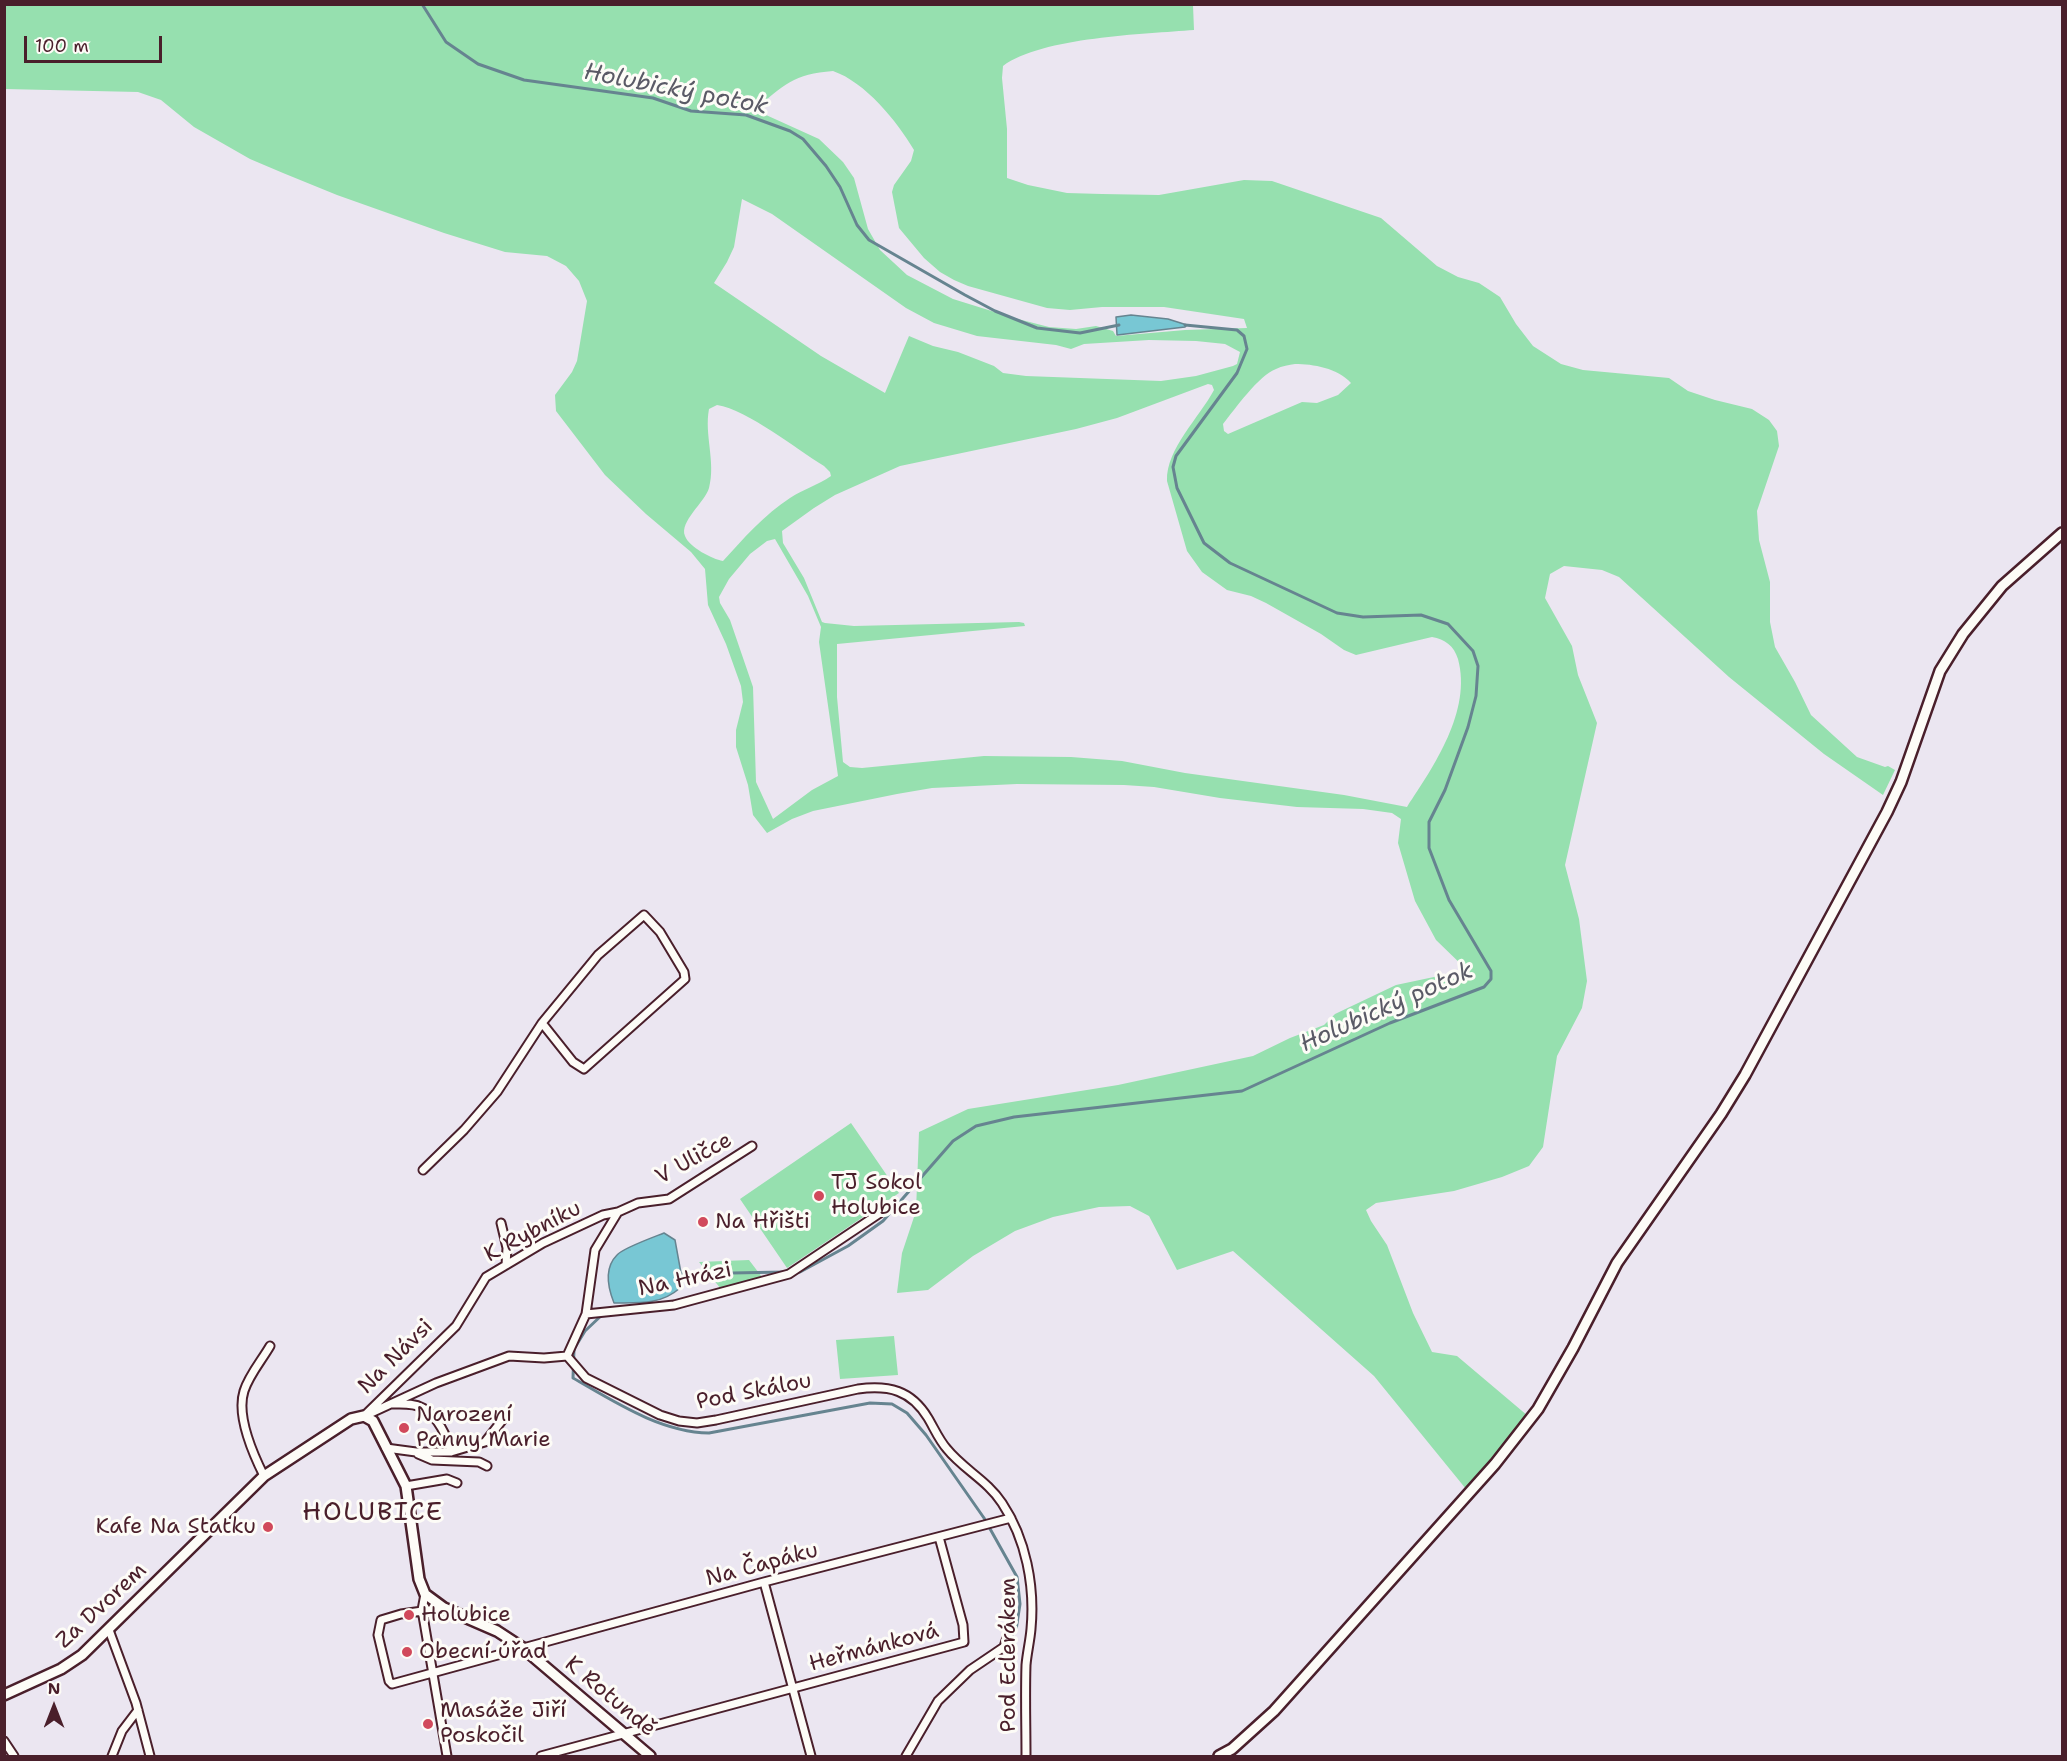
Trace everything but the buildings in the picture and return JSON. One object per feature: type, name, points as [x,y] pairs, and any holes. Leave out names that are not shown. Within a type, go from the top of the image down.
[{"type":"street","points":[[1219,1756],[1232,1749],[1274,1711],[1495,1464],[1538,1408],[1573,1348],[1617,1263],[1721,1114],[1745,1075],[1887,812],[1901,782],[1940,671],[1963,634],[2002,586],[2062,533]]},
{"type":"street","points":[[423,1170],[464,1130],[498,1092],[542,1023],[598,955],[644,915],[660,932],[684,972],[685,979],[584,1069],[573,1062],[542,1023]]},
{"type":"street","name":"V Uličce","points":[[618,1212],[638,1203],[669,1199],[752,1146]]},
{"type":"street","name":"Na Hrázi","points":[[586,1314],[674,1305],[789,1274],[883,1211]]},
{"type":"street","points":[[567,1356],[586,1314],[595,1250],[618,1212]]},
{"type":"street","name":"K Rybníku","points":[[456,1326],[486,1277],[543,1243],[603,1215],[618,1212]]},
{"type":"street","points":[[501,1223],[507,1248],[506,1265]]},
{"type":"street","name":"Na Návsi","points":[[364,1416],[456,1326]]},
{"type":"street","points":[[264,1476],[250,1446],[242,1406],[247,1383],[270,1346]]},
{"type":"street","name":"Na Návsi","points":[[264,1476],[351,1419],[364,1416],[436,1383],[509,1356],[544,1358],[567,1356]]},
{"type":"street","name":"Pod Skálou","points":[[567,1356],[586,1378],[621,1397],[679,1421],[697,1423],[858,1389]]},
{"type":"street","name":"Pod Eclerákem","points":[[858,1389],[877,1386],[890,1388],[916,1402],[947,1450],[985,1483],[1001,1501],[1019,1534],[1030,1588],[1031,1627],[1026,1663],[1026,1756]]},
{"type":"street","name":"Na Návsi","points":[[388,1404],[408,1404],[423,1408],[447,1435],[451,1452]]},
{"type":"street","name":"Na Návsi","points":[[364,1416],[373,1421],[406,1486]]},
{"type":"street","points":[[386,1448],[416,1452],[451,1452],[485,1442],[504,1418]]},
{"type":"street","points":[[416,1452],[432,1460],[479,1462],[487,1466]]},
{"type":"street","name":"Za Dvorem","points":[[4,1695],[61,1669],[82,1655],[264,1476]]},
{"type":"street","points":[[447,1756],[422,1610],[425,1594],[419,1579],[406,1486],[447,1479],[457,1482]]},
{"type":"street","name":"Na Čapáku","points":[[422,1610],[381,1620],[378,1635],[392,1684],[764,1582],[1011,1518]]},
{"type":"street","name":"Heřmánková","points":[[541,1756],[964,1642],[963,1625],[939,1537]]},
{"type":"street","name":"Heřmánková","points":[[764,1582],[811,1756]]},
{"type":"street","name":"K Rotundě","points":[[425,1594],[444,1608],[497,1631],[523,1648],[650,1756]]},
{"type":"street","points":[[422,1610],[444,1608]]},
{"type":"street","points":[[109,1630],[138,1710],[150,1756]]},
{"type":"street","points":[[906,1756],[938,1701],[970,1670],[1004,1647],[1008,1631]]},
{"type":"street","points":[[112,1756],[122,1731],[138,1710]]},
{"type":"street","points":[[4,1741],[14,1756]]},
{"type":"green space","points":[[5,5],[1193,5],[1194,30],[1068,43],[1020,56],[1003,66],[1007,178],[1067,193],[1159,195],[1244,180],[1272,181],[1381,218],[1437,266],[1458,277],[1479,283],[1500,297],[1516,324],[1533,346],[1561,364],[1583,370],[1669,378],[1688,391],[1752,409],[1769,420],[1777,431],[1779,446],[1757,511],[1759,540],[1770,582],[1770,622],[1775,647],[1811,715],[1857,757],[1895,770],[1883,795],[1824,754],[1729,677],[1619,577],[1602,570],[1564,566],[1550,574],[1545,598],[1572,646],[1578,675],[1597,723],[1565,865],[1579,919],[1587,981],[1582,1008],[1557,1056],[1543,1147],[1529,1166],[1502,1177],[1454,1191],[1376,1203],[1366,1210],[1387,1245],[1413,1313],[1432,1352],[1457,1356],[1528,1416],[1487,1467],[1466,1489],[1374,1376],[1233,1251],[1177,1270],[1149,1216],[1130,1206],[1099,1207],[1053,1217],[1015,1231],[973,1256],[928,1290],[897,1293],[902,1253],[916,1211],[919,1132],[968,1109],[1118,1085],[1253,1056],[1324,1025],[1335,1014],[1396,985],[1467,970],[1436,940],[1415,901],[1398,843],[1401,819],[1392,813],[1363,809],[1297,807],[1154,787],[1017,784],[932,788],[897,794],[813,811],[792,819],[767,833],[753,815],[748,785],[736,747],[736,730],[743,702],[741,686],[726,644],[708,605],[705,569],[691,552],[605,475],[556,411],[555,395],[577,361],[587,301],[579,281],[566,266],[547,256],[505,252],[337,195],[250,159],[194,127],[161,100],[138,92],[5,89]],"holes":[[[833,71],[845,76],[868,93],[899,127],[914,150],[911,161],[894,185],[892,192],[899,228],[924,258],[940,272],[968,286],[1047,308],[1070,310],[1102,307],[1164,307],[1244,319],[1247,328],[1116,336],[1113,331],[1096,326],[1076,329],[1049,327],[953,299],[907,275],[880,250],[868,229],[854,178],[843,162],[819,139],[755,110],[790,82]],[[742,199],[772,214],[906,308],[934,323],[977,336],[1056,345],[1071,349],[1084,344],[1149,340],[1225,344],[1240,352],[1237,364],[1233,366],[1196,376],[1161,381],[1026,376],[1003,373],[994,366],[909,336],[885,393],[821,356],[714,283],[734,247]],[[1295,364],[1325,368],[1346,378],[1351,383],[1338,395],[1317,403],[1302,402],[1228,434],[1224,431],[1223,424],[1255,385],[1269,372]],[[1208,384],[1212,385],[1214,390],[1208,401],[1177,446],[1168,469],[1167,481],[1187,551],[1202,572],[1227,590],[1251,596],[1266,603],[1356,655],[1432,637],[1445,641],[1451,647],[1458,659],[1461,679],[1460,698],[1455,718],[1439,756],[1407,807],[1344,795],[1185,773],[1122,761],[1071,757],[984,756],[862,768],[850,767],[843,762],[837,697],[837,644],[1025,626],[1024,623],[1019,622],[854,626],[822,622],[804,578],[783,543],[782,531],[835,495],[900,466],[1076,429],[1117,418]],[[717,405],[743,414],[824,466],[831,476],[781,504],[755,527],[723,561],[696,548],[687,540],[684,530],[689,518],[709,488],[711,478],[709,409]],[[775,539],[808,596],[821,627],[819,642],[838,776],[812,790],[773,819],[756,782],[753,687],[730,620],[719,597],[729,579],[750,554],[767,541]]]},
{"type":"green space","name":"TJ Sokol Holubice","points":[[851,1123],[899,1193],[787,1268],[740,1199]]},
{"type":"green space","points":[[749,1260],[762,1277],[721,1289],[699,1262]]},
{"type":"green space","points":[[894,1336],[898,1375],[840,1379],[836,1340]]},
{"type":"water","points":[[1131,315],[1168,319],[1187,325],[1117,335],[1116,317]]},
{"type":"water","points":[[664,1233],[675,1240],[681,1273],[680,1288],[673,1294],[657,1300],[640,1303],[614,1303],[608,1278],[613,1260],[625,1249]]},
{"type":"waterway","name":"Holubický potok","points":[[422,4],[446,42],[478,64],[524,80],[653,98],[691,111],[746,115],[790,131],[803,139],[826,166],[840,187],[857,225],[869,240],[995,311],[1037,328],[1080,333],[1119,325]]},
{"type":"waterway","name":"Holubický potok","points":[[794,1272],[800,1272],[848,1246],[883,1221],[953,1141],[976,1126],[1014,1117],[1242,1091],[1390,1023],[1484,987],[1491,979],[1491,971],[1449,900],[1429,848],[1429,822],[1445,790],[1468,727],[1476,696],[1478,666],[1473,651],[1448,624],[1421,615],[1363,617],[1337,613],[1230,563],[1204,543],[1177,488],[1173,467],[1176,456],[1237,373],[1247,349],[1244,336],[1237,330],[1185,325]]},
{"type":"waterway","name":"Holubický potok","points":[[680,1274],[784,1272]]},
{"type":"waterway","name":"Holubický potok","points":[[603,1314],[585,1331],[574,1349],[573,1378],[638,1414],[673,1427],[709,1433],[870,1403],[892,1404],[907,1413],[926,1435],[984,1518],[1017,1577],[1020,1604],[1016,1630],[1009,1639]]},
{"type":"place","name":"TJ Sokol Holubice","points":[[819,1196]]},
{"type":"place","name":"Na Hřišti","points":[[703,1222]]},
{"type":"place","name":"Narození Panny Marie","points":[[404,1428]]},
{"type":"place","name":"Kafe Na Statku","points":[[268,1527]]},
{"type":"place","name":"Holubice","points":[[409,1615]]},
{"type":"place","name":"Obecní úřad","points":[[407,1652]]},
{"type":"place","name":"Masáže Jiří Poskočil","points":[[428,1724]]},
{"type":"district","name":"HOLUBICE","points":[[373,1513]]}]
